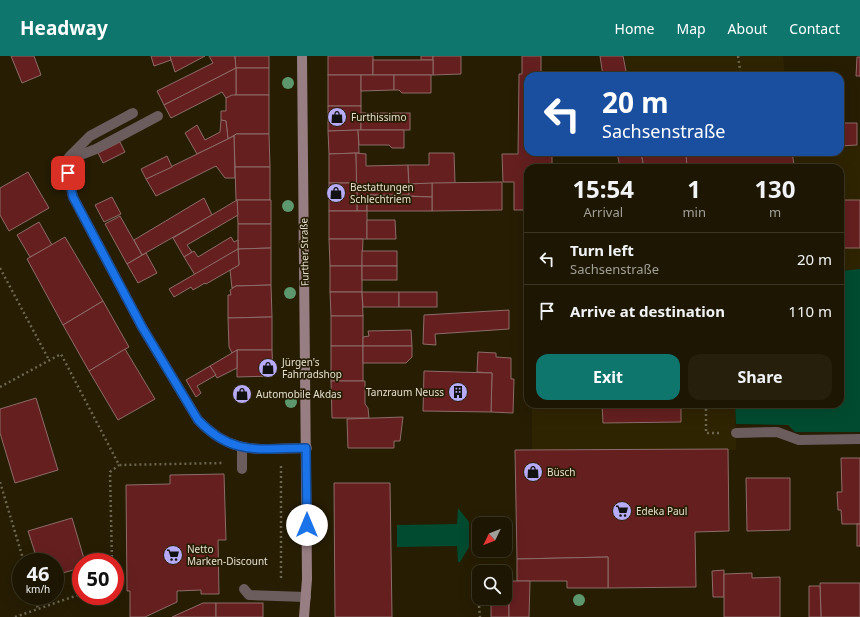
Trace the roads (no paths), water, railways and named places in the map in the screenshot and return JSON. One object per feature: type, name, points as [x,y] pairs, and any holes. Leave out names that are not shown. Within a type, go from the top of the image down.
[{"type":"main road","name":"Further Straße","points":[[302,56],[306,448],[306,597],[304,617]]},
{"type":"street","points":[[65,161],[90,136],[133,114]]},
{"type":"street","points":[[65,161],[96,149],[158,116]]},
{"type":"street","points":[[65,161],[73,197],[142,327],[198,420],[210,433],[226,443],[242,448],[306,448]]},
{"type":"street","points":[[736,433],[777,432],[800,440],[860,438]]},
{"type":"street","points":[[242,448],[242,466]]},
{"type":"street","points":[[244,589],[249,595],[306,597]]},
{"type":"place","name":"Furthissimo","points":[[337,117]]},
{"type":"place","name":"Bestattungen Schlechtriem","points":[[336,193]]},
{"type":"place","name":"Jürgen's Fahrradshop","points":[[268,368]]},
{"type":"place","name":"Tanzraum Neuss","points":[[458,392]]},
{"type":"place","name":"Automobile Akdas","points":[[242,394]]},
{"type":"place","name":"Büsch","points":[[533,472]]},
{"type":"place","name":"Edeka Paul","points":[[622,511]]},
{"type":"place","name":"Netto Marken-Discount","points":[[173,555]]}]
